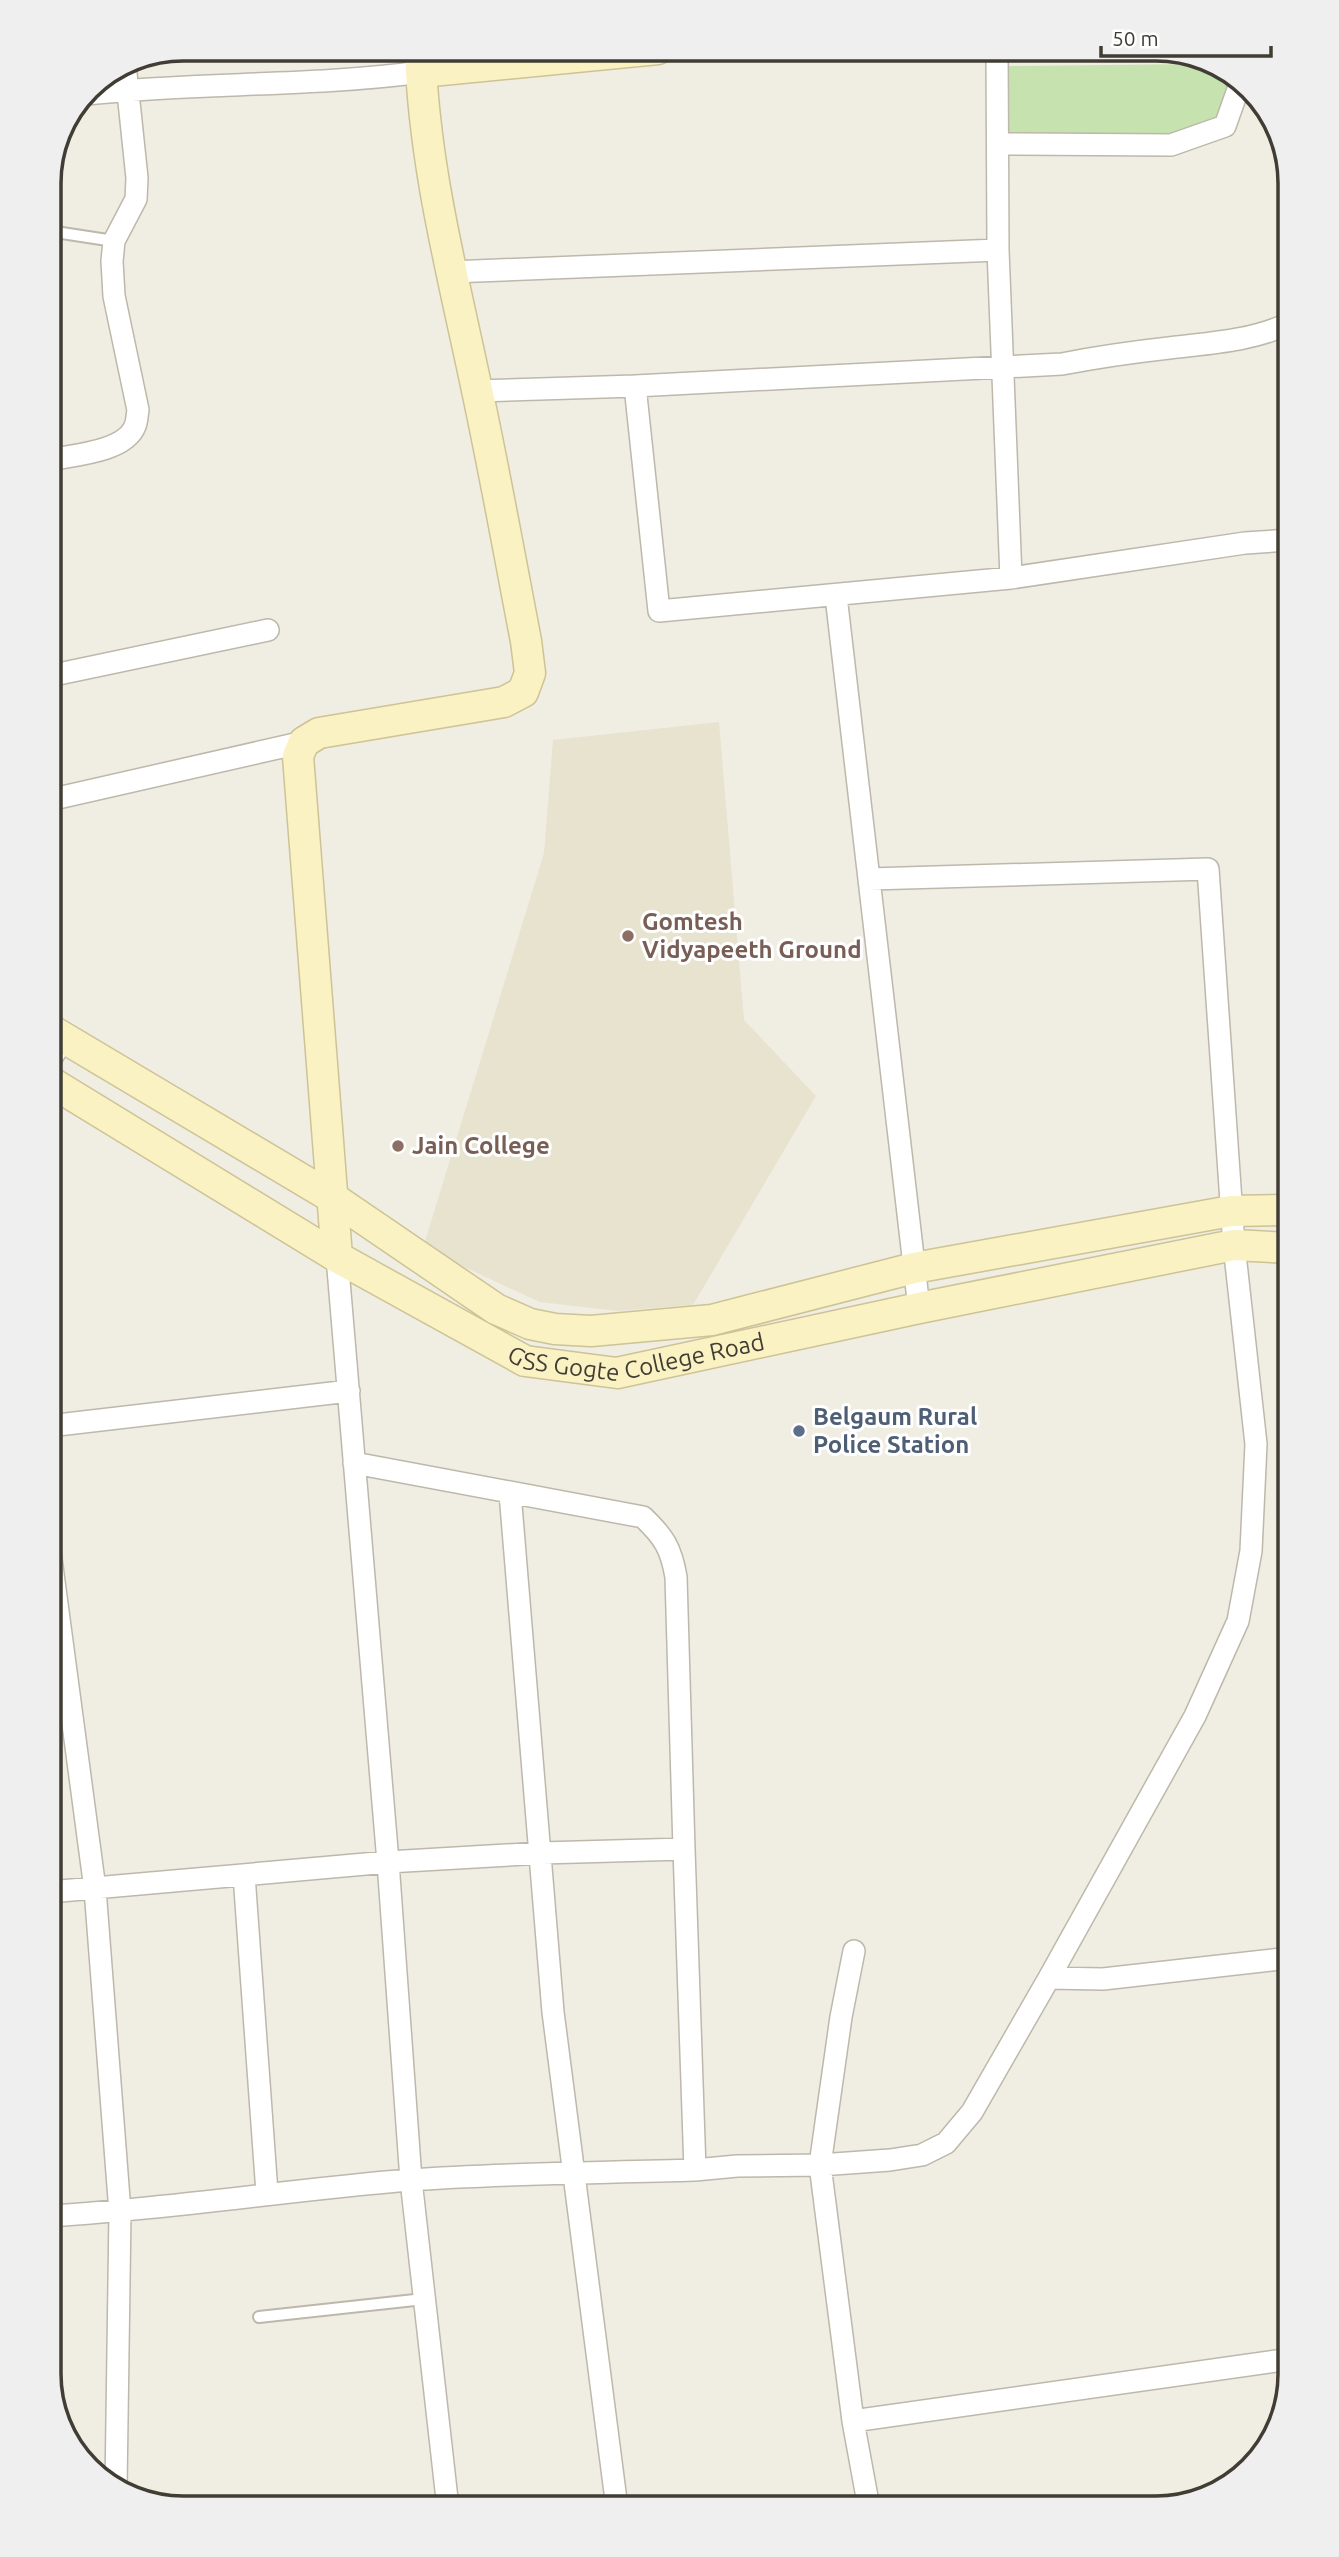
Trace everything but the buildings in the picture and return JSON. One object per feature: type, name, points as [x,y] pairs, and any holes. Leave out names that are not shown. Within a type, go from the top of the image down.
[{"type":"main road","points":[[337,1257],[298,756],[304,742],[319,733],[504,702],[523,692],[530,673],[477,391],[430,173],[420,61]]},
{"type":"main road","points":[[62,1047],[333,1198],[496,1309],[530,1324],[555,1329],[591,1331],[712,1320],[914,1268],[1231,1211],[1278,1210]]},
{"type":"main road","name":"GSS Gogte College Road","points":[[62,1088],[337,1257],[524,1361],[617,1373],[919,1308],[1234,1245],[1278,1247]]},
{"type":"main road","points":[[657,1325],[663,1363]]},
{"type":"street","points":[[102,92],[368,79],[417,61]]},
{"type":"street","points":[[997,62],[1001,369],[1011,578]]},
{"type":"street","points":[[62,457],[100,450],[123,441],[135,427],[138,410],[114,296],[111,261],[114,241],[136,199],[137,178],[126,76]]},
{"type":"street","points":[[998,144],[1171,145],[1225,126],[1238,94]]},
{"type":"street","points":[[451,272],[998,250]]},
{"type":"street","points":[[477,391],[1001,369],[1062,364],[1108,355],[1226,342],[1278,329]]},
{"type":"street","points":[[635,386],[659,611],[1011,578],[1245,543],[1278,541]]},
{"type":"street","points":[[836,596],[919,1308]]},
{"type":"street","points":[[62,673],[268,630]]},
{"type":"street","points":[[62,797],[304,742]]},
{"type":"street","points":[[61,2215],[120,2212],[267,2193],[411,2180],[820,2165],[922,2155],[946,2143],[972,2112],[1195,1716],[1238,1620],[1251,1551],[1256,1444],[1231,1211],[1208,869],[870,879]]},
{"type":"street","points":[[337,1257],[388,1862],[411,2180],[447,2495]]},
{"type":"street","points":[[61,1425],[349,1391]]},
{"type":"street","points":[[354,1463],[643,1517],[663,1536],[673,1557],[676,1577],[695,2170]]},
{"type":"street","points":[[510,1493],[542,1853],[553,2012],[615,2495]]},
{"type":"street","points":[[61,1639],[94,1889],[120,2212],[116,2476]]},
{"type":"street","points":[[61,1891],[388,1862],[542,1853],[684,1849]]},
{"type":"street","points":[[244,1875],[267,2193]]},
{"type":"street","points":[[854,1951],[841,2017],[820,2165],[853,2421],[867,2496]]},
{"type":"street","points":[[1049,1978],[1103,1979],[1278,1959]]},
{"type":"street","points":[[853,2421],[1278,2361]]},
{"type":"lane","points":[[62,233],[114,241]]},
{"type":"lane","points":[[259,2318],[424,2299]]},
{"type":"shaded area","name":"Gomtesh Vidyapeeth Ground","points":[[719,722],[744,1020],[816,1096],[693,1305],[617,1311],[540,1302],[423,1248],[544,853],[553,740]]},
{"type":"green space","points":[[1181,64],[1195,68],[1230,86],[1218,120],[1169,139],[1007,137],[1006,66]]},
{"type":"place","name":"Gomtesh Vidyapeeth Ground","points":[[628,936]]},
{"type":"place","name":"Jain College","points":[[398,1146]]},
{"type":"place","name":"Belgaum Rural Police Station","points":[[799,1431]]}]
